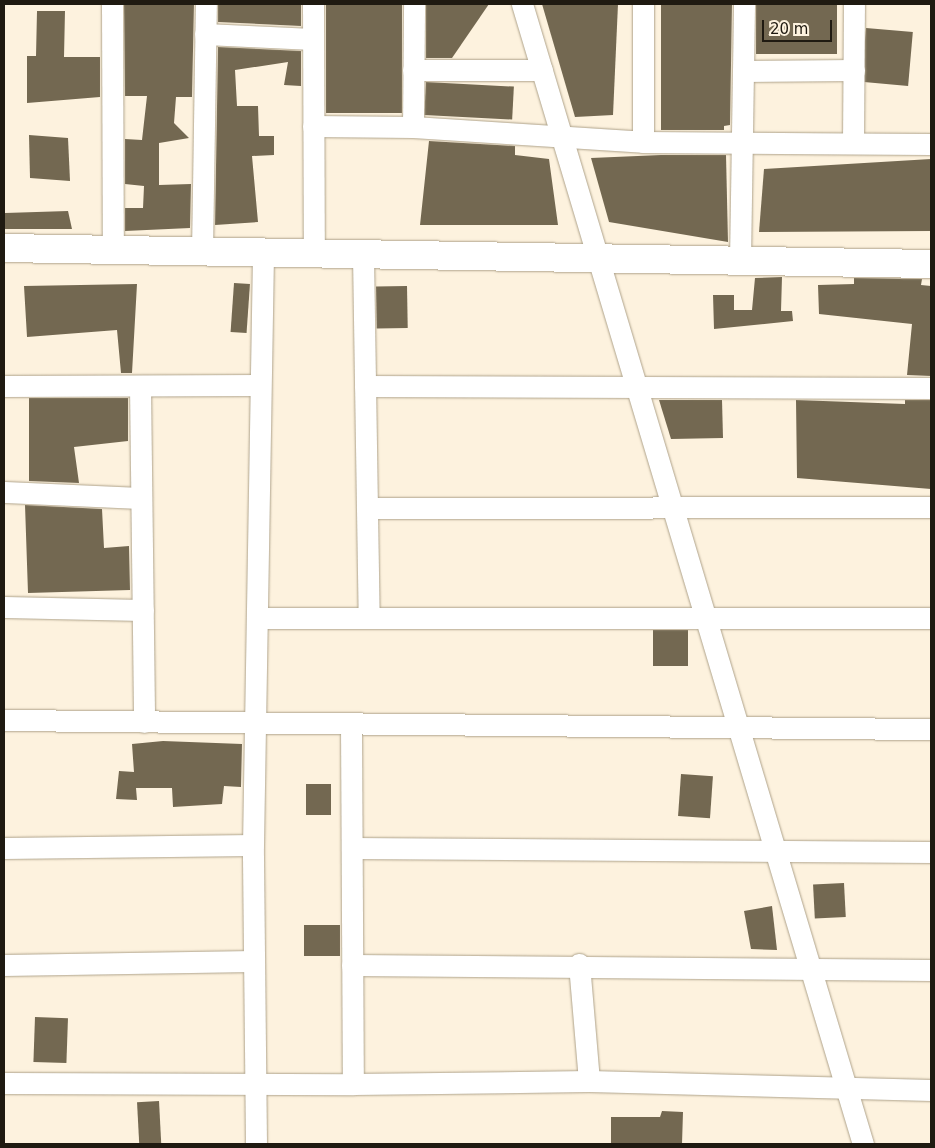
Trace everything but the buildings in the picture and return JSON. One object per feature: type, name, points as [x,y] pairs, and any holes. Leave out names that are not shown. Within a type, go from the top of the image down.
[{"type":"street","points":[[112,4],[113,250]]},
{"type":"street","points":[[202,252],[206,4]]},
{"type":"street","points":[[313,4],[314,254]]},
{"type":"street","points":[[413,126],[414,4]]},
{"type":"street","points":[[522,4],[564,139],[596,259],[863,1144]]},
{"type":"street","points":[[643,4],[643,142]]},
{"type":"street","points":[[740,261],[744,4]]},
{"type":"street","points":[[853,143],[854,4]]},
{"type":"street","points":[[205,34],[313,39]]},
{"type":"street","points":[[413,70],[542,70]]},
{"type":"street","points":[[743,71],[854,70]]},
{"type":"street","points":[[313,126],[413,126],[564,139],[643,142],[742,141],[931,144]]},
{"type":"street","points":[[4,248],[931,264]]},
{"type":"street","points":[[256,1144],[253,845],[259,385],[263,253]]},
{"type":"street","points":[[362,255],[368,618]]},
{"type":"street","points":[[4,386],[259,385]]},
{"type":"street","points":[[140,386],[144,722]]},
{"type":"street","points":[[365,386],[931,388]]},
{"type":"street","points":[[4,492],[141,498]]},
{"type":"street","points":[[367,508],[671,509],[931,507]]},
{"type":"street","points":[[4,607],[143,610]]},
{"type":"street","points":[[257,618],[931,618]]},
{"type":"street","points":[[4,720],[931,729]]},
{"type":"street","points":[[351,724],[353,1084]]},
{"type":"street","points":[[4,848],[253,845]]},
{"type":"street","points":[[352,848],[931,852]]},
{"type":"street","points":[[4,965],[253,961]]},
{"type":"street","points":[[352,965],[579,964],[931,970]]},
{"type":"street","points":[[579,964],[589,1081]]},
{"type":"street","points":[[4,1083],[353,1084],[589,1081],[931,1090]]}]
